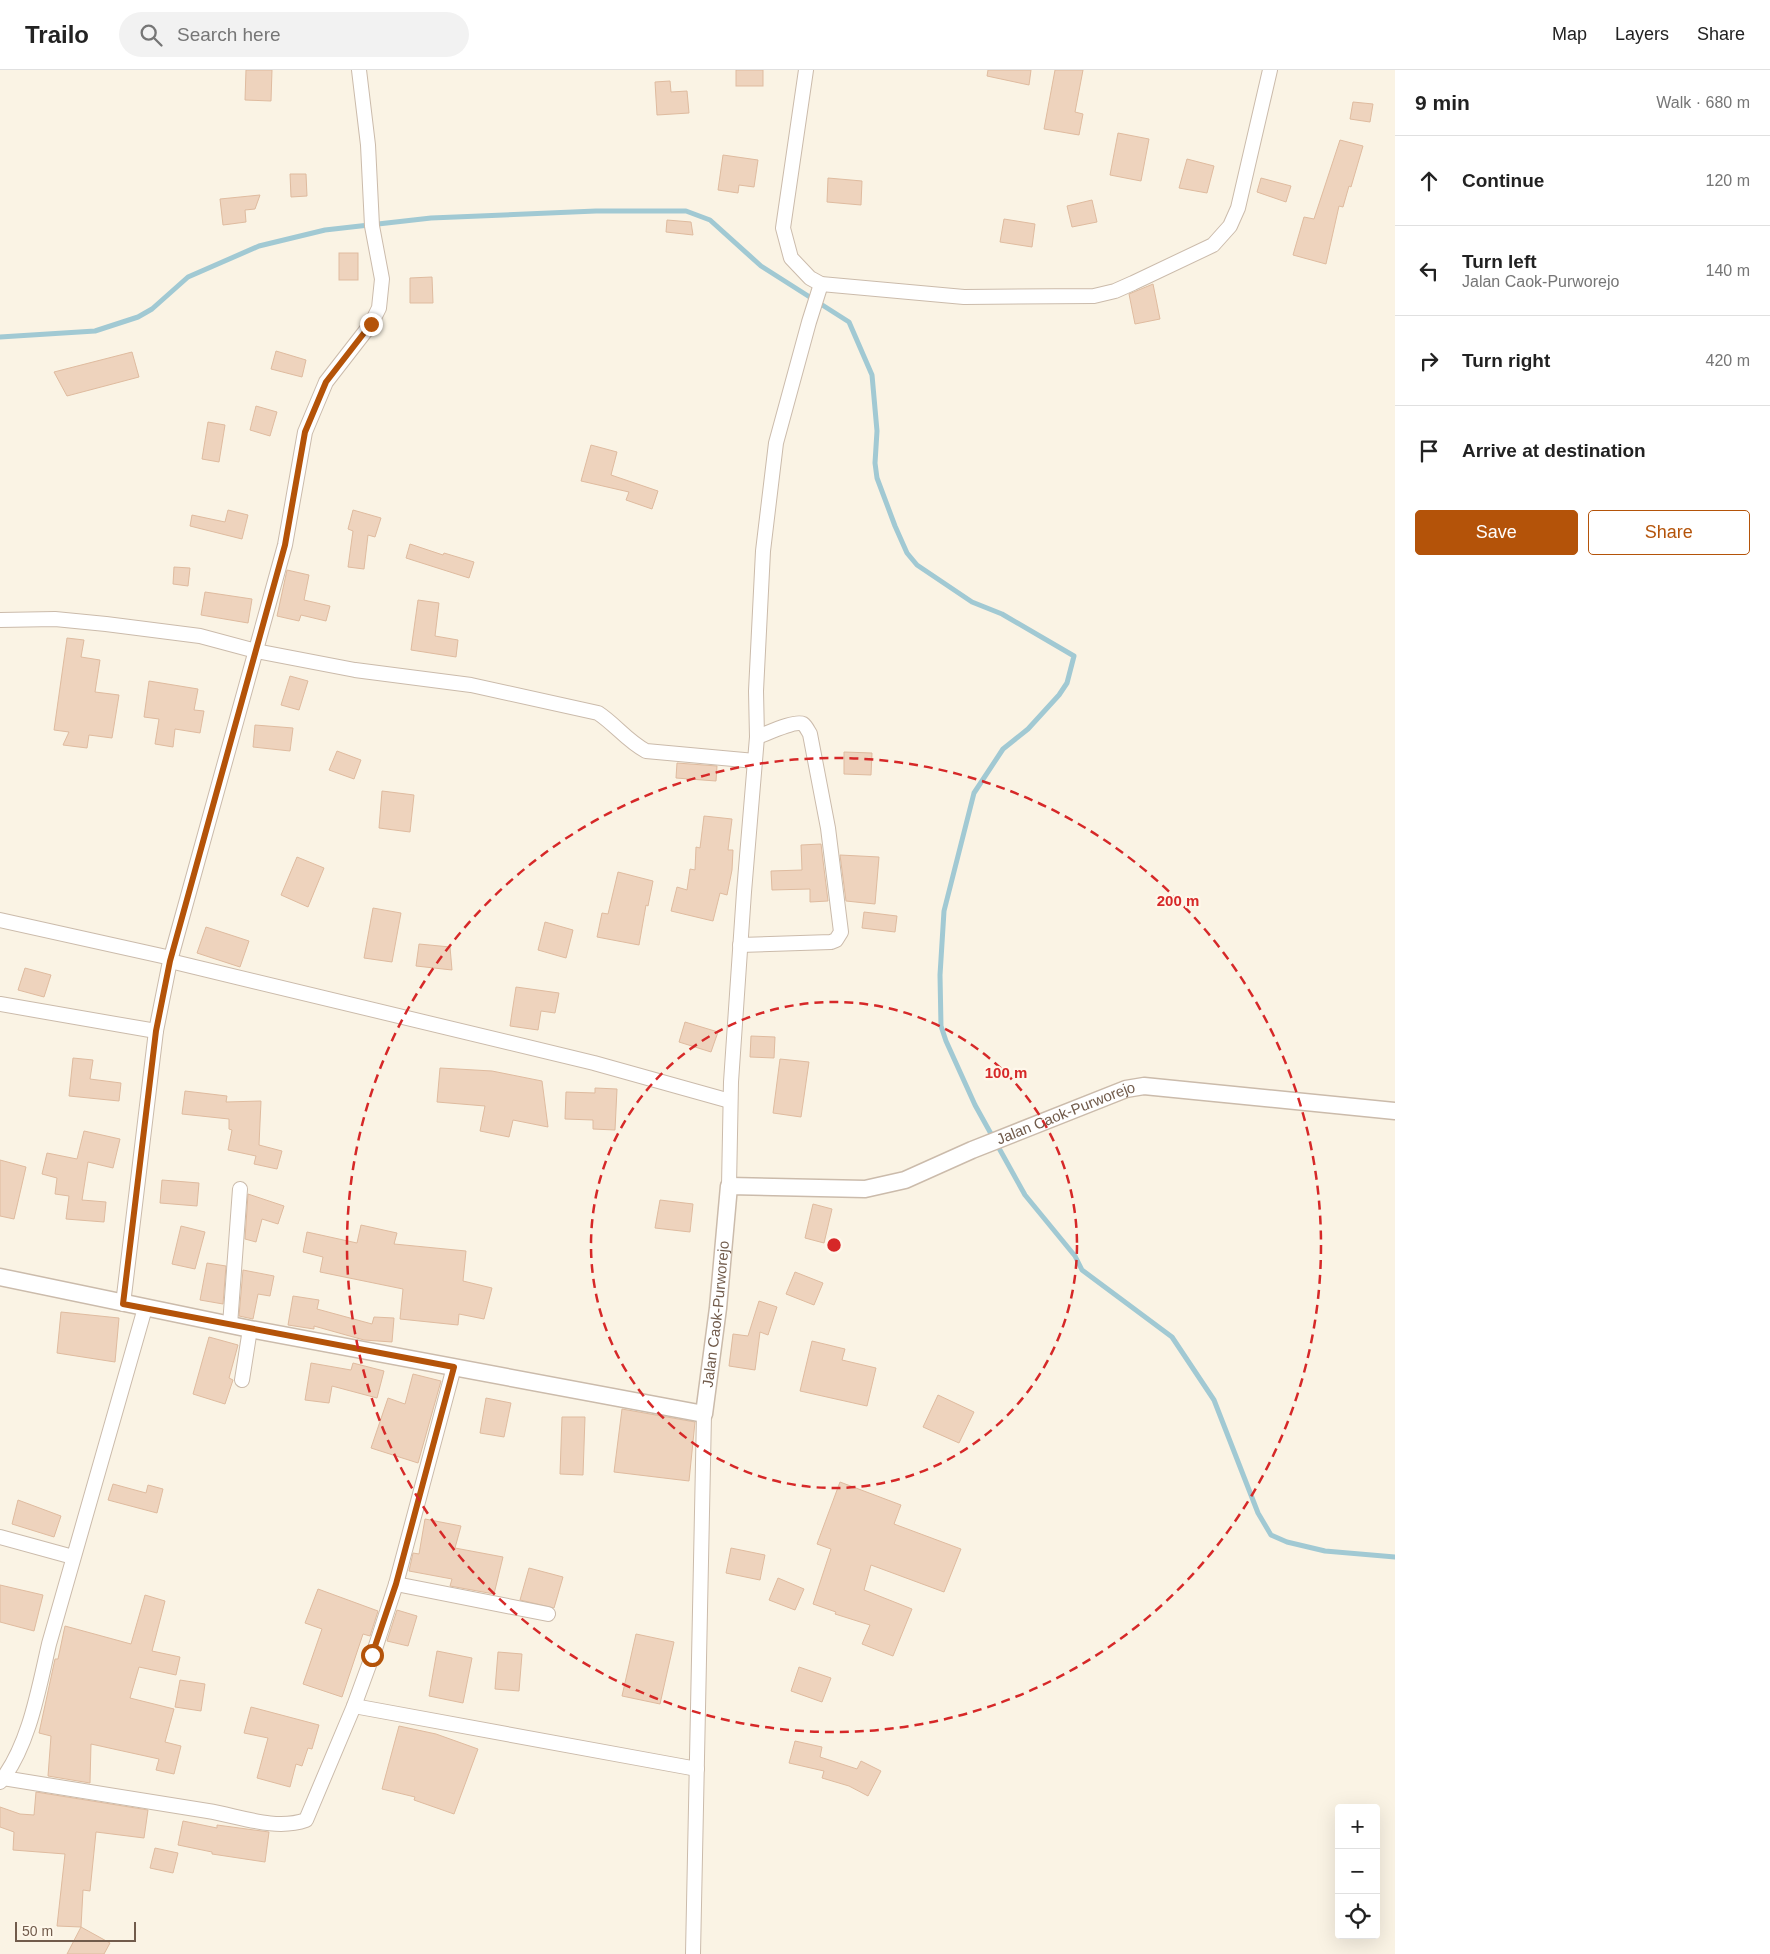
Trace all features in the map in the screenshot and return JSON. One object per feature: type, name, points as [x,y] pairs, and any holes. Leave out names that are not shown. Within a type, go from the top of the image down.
[{"type":"street","points":[[806,70],[783,228],[791,258],[819,290]]},
{"type":"street","points":[[819,290],[964,297],[1094,296],[1115,291],[1189,258],[1212,245],[1230,226],[1238,208],[1270,70]]},
{"type":"street","points":[[123,1304],[156,1031],[170,959],[285,545],[305,432],[326,382],[371,324],[379,308],[382,279],[372,226],[368,145],[359,75]]},
{"type":"street","points":[[729,1186],[730,1101],[740,945],[757,737],[756,691],[763,551],[776,443],[808,322],[819,290]]},
{"type":"street","points":[[0,620],[55,620],[152,629],[200,636],[256,651],[355,670],[470,685],[598,713],[610,721],[632,744],[646,751],[755,761]]},
{"type":"street","points":[[740,945],[830,942],[836,940],[841,932],[828,828],[810,734],[802,723],[794,723],[757,737]]},
{"type":"street","points":[[0,920],[170,959],[594,1063],[730,1101]]},
{"type":"street","points":[[0,1004],[156,1031]]},
{"type":"street","name":"Jalan Caok-Purworejo","points":[[704,1414],[718,1308],[729,1186],[865,1190],[905,1180],[972,1150],[1126,1089],[1144,1086],[1163,1086],[1395,1111]]},
{"type":"street","points":[[230,1325],[240,1189]]},
{"type":"street","points":[[0,1277],[250,1329],[704,1414],[693,1954]]},
{"type":"street","points":[[145,1308],[73,1557],[37,1696],[22,1743],[2,1780],[228,1814],[281,1825],[294,1824],[306,1820],[354,1706],[396,1584],[454,1367]]},
{"type":"street","points":[[242,1380],[250,1329]]},
{"type":"street","points":[[0,1537],[73,1557]]},
{"type":"street","points":[[396,1584],[548,1614]]},
{"type":"street","points":[[354,1706],[696,1769]]},
{"type":"building","points":[[246,70],[272,70],[271,101],[245,100]]},
{"type":"building","points":[[736,70],[763,70],[763,86],[736,86]]},
{"type":"building","points":[[988,70],[1031,70],[1029,85],[987,76]]},
{"type":"building","points":[[1055,70],[1083,70],[1075,112],[1083,114],[1079,135],[1044,129]]},
{"type":"building","points":[[670,81],[671,92],[687,91],[689,113],[657,115],[655,82]]},
{"type":"building","points":[[1353,102],[1373,104],[1370,122],[1350,119]]},
{"type":"building","points":[[1118,133],[1149,139],[1141,181],[1110,175]]},
{"type":"building","points":[[1340,140],[1363,146],[1343,207],[1339,206],[1326,264],[1293,255],[1304,217],[1314,219]]},
{"type":"building","points":[[723,155],[758,160],[754,187],[739,185],[738,193],[718,190]]},
{"type":"building","points":[[1187,159],[1214,166],[1207,193],[1179,188]]},
{"type":"building","points":[[290,174],[306,174],[307,196],[291,197]]},
{"type":"building","points":[[828,178],[862,181],[861,205],[827,202]]},
{"type":"building","points":[[1261,178],[1291,186],[1286,202],[1257,192]]},
{"type":"building","points":[[260,195],[255,209],[245,210],[246,222],[223,225],[220,199]]},
{"type":"building","points":[[1092,200],[1097,222],[1072,227],[1067,206]]},
{"type":"building","points":[[1004,219],[1035,224],[1032,247],[1000,242]]},
{"type":"building","points":[[667,220],[691,222],[693,235],[666,232]]},
{"type":"building","points":[[339,253],[358,253],[358,280],[339,280]]},
{"type":"building","points":[[432,277],[433,303],[410,303],[410,278]]},
{"type":"building","points":[[1153,284],[1160,319],[1135,324],[1129,294]]},
{"type":"building","points":[[276,351],[306,360],[302,377],[271,369]]},
{"type":"building","points":[[132,352],[139,377],[67,396],[54,372]]},
{"type":"building","points":[[256,406],[277,412],[270,436],[250,430]]},
{"type":"building","points":[[208,422],[225,425],[219,462],[202,459]]},
{"type":"building","points":[[591,445],[617,452],[611,475],[658,491],[652,509],[626,500],[629,492],[581,481]]},
{"type":"building","points":[[228,510],[248,515],[242,539],[190,526],[192,515],[225,522]]},
{"type":"building","points":[[353,510],[381,518],[375,537],[368,535],[364,569],[348,567],[353,531],[348,529]]},
{"type":"building","points":[[410,544],[443,555],[444,553],[474,562],[469,578],[406,558]]},
{"type":"building","points":[[174,567],[190,568],[188,586],[173,584]]},
{"type":"building","points":[[287,570],[309,575],[304,600],[330,606],[326,621],[301,615],[299,621],[277,616]]},
{"type":"building","points":[[205,592],[252,599],[248,623],[201,615]]},
{"type":"building","points":[[418,600],[439,603],[435,636],[458,640],[456,657],[411,650]]},
{"type":"building","points":[[67,638],[84,640],[81,657],[100,660],[95,692],[119,695],[112,738],[89,735],[87,748],[63,745],[69,732],[54,730]]},
{"type":"building","points":[[290,676],[308,681],[299,710],[281,705]]},
{"type":"building","points":[[149,681],[198,689],[194,710],[204,711],[200,733],[175,729],[173,747],[155,744],[159,719],[144,717]]},
{"type":"building","points":[[255,725],[293,728],[290,751],[253,747]]},
{"type":"building","points":[[337,751],[361,760],[354,779],[329,770]]},
{"type":"building","points":[[844,752],[872,753],[871,775],[844,774]]},
{"type":"building","points":[[677,763],[717,766],[716,781],[676,778]]},
{"type":"building","points":[[382,791],[414,795],[410,832],[379,828]]},
{"type":"building","points":[[704,816],[732,819],[728,850],[733,850],[732,870],[727,895],[720,893],[713,921],[671,911],[677,887],[687,890],[690,869],[695,870],[696,847],[700,848]]},
{"type":"building","points":[[821,844],[828,901],[810,902],[810,889],[772,890],[771,871],[802,870],[801,845]]},
{"type":"building","points":[[840,855],[879,857],[875,904],[846,901]]},
{"type":"building","points":[[297,857],[324,868],[308,907],[281,895]]},
{"type":"building","points":[[618,872],[653,881],[648,906],[646,905],[639,945],[597,937],[602,913],[608,914]]},
{"type":"building","points":[[373,908],[401,913],[392,962],[364,958]]},
{"type":"building","points":[[864,912],[897,916],[895,932],[862,928]]},
{"type":"building","points":[[545,922],[573,930],[566,958],[538,950]]},
{"type":"building","points":[[206,927],[249,941],[240,967],[197,953]]},
{"type":"building","points":[[419,944],[450,947],[452,970],[416,966]]},
{"type":"building","points":[[25,968],[51,975],[44,997],[18,990]]},
{"type":"building","points":[[516,987],[559,993],[555,1013],[541,1011],[538,1030],[510,1026]]},
{"type":"building","points":[[685,1022],[718,1032],[711,1052],[679,1042]]},
{"type":"building","points":[[751,1036],[775,1037],[774,1058],[750,1057]]},
{"type":"building","points":[[73,1058],[93,1060],[90,1079],[121,1083],[119,1101],[69,1096]]},
{"type":"building","points":[[780,1059],[809,1062],[801,1117],[773,1113]]},
{"type":"building","points":[[440,1068],[492,1071],[542,1081],[548,1127],[513,1120],[509,1137],[480,1131],[485,1106],[437,1102]]},
{"type":"building","points":[[595,1088],[617,1089],[615,1130],[593,1129],[593,1120],[565,1119],[566,1092],[595,1093]]},
{"type":"building","points":[[185,1091],[227,1096],[226,1102],[261,1101],[259,1145],[282,1151],[277,1169],[254,1164],[256,1156],[228,1150],[232,1130],[229,1129],[229,1119],[182,1114]]},
{"type":"building","points":[[84,1131],[120,1139],[113,1168],[88,1162],[82,1200],[106,1202],[104,1222],[66,1219],[69,1196],[55,1194],[57,1178],[42,1174],[47,1153],[77,1159]]},
{"type":"building","points":[[0,1160],[26,1167],[14,1219],[0,1216]]},
{"type":"building","points":[[162,1180],[199,1183],[197,1206],[160,1203]]},
{"type":"building","points":[[248,1194],[284,1206],[278,1224],[262,1219],[256,1242],[245,1239]]},
{"type":"building","points":[[660,1200],[693,1204],[690,1232],[655,1228]]},
{"type":"building","points":[[813,1204],[832,1209],[824,1243],[805,1238]]},
{"type":"building","points":[[361,1225],[397,1233],[394,1244],[466,1251],[463,1281],[492,1288],[484,1319],[459,1314],[458,1325],[400,1319],[403,1289],[320,1272],[323,1257],[303,1252],[307,1232],[357,1243]]},
{"type":"building","points":[[181,1226],[205,1232],[195,1269],[172,1264]]},
{"type":"building","points":[[207,1263],[226,1266],[223,1304],[200,1300]]},
{"type":"building","points":[[243,1270],[274,1276],[270,1296],[258,1294],[253,1319],[239,1316]]},
{"type":"building","points":[[795,1272],[823,1283],[814,1305],[786,1294]]},
{"type":"building","points":[[293,1296],[319,1300],[317,1309],[372,1324],[374,1317],[394,1318],[392,1342],[364,1340],[314,1326],[314,1329],[288,1325]]},
{"type":"building","points":[[759,1301],[777,1307],[768,1335],[760,1332],[755,1370],[729,1366],[733,1334],[748,1336]]},
{"type":"building","points":[[61,1312],[119,1318],[115,1362],[57,1353]]},
{"type":"building","points":[[209,1337],[238,1345],[229,1378],[233,1380],[225,1404],[193,1394]]},
{"type":"building","points":[[812,1341],[845,1349],[842,1360],[876,1368],[867,1406],[800,1391]]},
{"type":"building","points":[[311,1363],[351,1370],[353,1363],[384,1371],[377,1398],[332,1386],[329,1403],[305,1400]]},
{"type":"building","points":[[413,1374],[441,1381],[418,1463],[371,1448],[388,1398],[405,1404]]},
{"type":"building","points":[[938,1395],[974,1412],[959,1443],[923,1427]]},
{"type":"building","points":[[486,1398],[511,1403],[504,1437],[480,1433]]},
{"type":"building","points":[[622,1409],[695,1422],[689,1481],[614,1472]]},
{"type":"building","points":[[562,1417],[585,1417],[583,1475],[560,1474]]},
{"type":"building","points":[[840,1482],[901,1505],[894,1524],[961,1549],[944,1592],[871,1565],[864,1590],[912,1609],[893,1656],[862,1644],[870,1625],[835,1614],[836,1612],[813,1604],[831,1549],[817,1544]]},
{"type":"building","points":[[113,1484],[146,1493],[148,1485],[163,1489],[157,1513],[108,1500]]},
{"type":"building","points":[[18,1500],[61,1516],[54,1537],[12,1524]]},
{"type":"building","points":[[425,1519],[461,1526],[455,1548],[503,1557],[494,1594],[450,1586],[452,1579],[409,1571],[413,1553],[419,1554]]},
{"type":"building","points":[[731,1548],[765,1555],[760,1580],[726,1573]]},
{"type":"building","points":[[529,1568],[563,1577],[554,1608],[520,1600]]},
{"type":"building","points":[[778,1578],[804,1589],[795,1610],[769,1600]]},
{"type":"building","points":[[0,1585],[43,1595],[34,1631],[0,1622]]},
{"type":"building","points":[[318,1589],[378,1611],[370,1636],[363,1634],[342,1697],[303,1684],[322,1629],[305,1623]]},
{"type":"building","points":[[145,1595],[165,1601],[152,1651],[180,1657],[176,1675],[139,1667],[130,1698],[174,1709],[165,1742],[181,1746],[174,1774],[156,1770],[159,1759],[91,1744],[90,1783],[48,1776],[51,1736],[39,1733],[55,1659],[58,1659],[65,1626],[131,1644]]},
{"type":"building","points":[[397,1610],[417,1616],[408,1646],[387,1641]]},
{"type":"building","points":[[636,1634],[674,1642],[660,1704],[622,1696]]},
{"type":"building","points":[[437,1651],[472,1658],[463,1703],[429,1696]]},
{"type":"building","points":[[498,1652],[522,1654],[519,1691],[495,1689]]},
{"type":"building","points":[[799,1667],[831,1678],[822,1702],[791,1691]]},
{"type":"building","points":[[180,1680],[205,1684],[201,1711],[175,1707]]},
{"type":"building","points":[[251,1707],[319,1725],[312,1749],[308,1748],[302,1766],[296,1764],[290,1787],[257,1778],[268,1738],[244,1733]]},
{"type":"building","points":[[399,1726],[436,1734],[478,1749],[454,1814],[414,1800],[415,1797],[382,1789]]},
{"type":"building","points":[[795,1741],[822,1747],[820,1757],[857,1769],[861,1761],[881,1771],[868,1796],[849,1786],[822,1778],[824,1771],[789,1763]]},
{"type":"building","points":[[36,1792],[148,1810],[144,1838],[96,1832],[90,1891],[83,1890],[81,1927],[57,1926],[65,1854],[13,1850],[14,1832],[0,1827],[0,1807],[20,1814],[34,1815]]},
{"type":"building","points":[[183,1821],[217,1828],[217,1825],[269,1832],[265,1862],[212,1854],[212,1852],[178,1845]]},
{"type":"building","points":[[155,1848],[178,1853],[173,1873],[150,1868]]},
{"type":"building","points":[[81,1927],[110,1943],[104,1954],[67,1954]]},
{"type":"waterway","points":[[0,337],[95,331],[138,317],[152,309],[188,277],[259,246],[325,230],[431,218],[596,211],[686,211],[710,220],[761,266],[849,322],[872,375],[877,431],[875,463],[877,478],[907,553],[917,565],[972,602],[1002,614],[1074,656],[1067,683],[1059,695],[1028,729],[1003,749],[974,793],[944,911],[940,975],[941,1026],[946,1041],[975,1105],[1025,1195],[1075,1256],[1082,1270],[1172,1337],[1214,1400],[1258,1513],[1271,1535],[1287,1542],[1325,1551],[1395,1557]]},
{"type":"route","points":[[371,324],[326,382],[305,432],[285,545],[170,961],[156,1031],[123,1304],[454,1367],[396,1584],[372,1655]]}]
